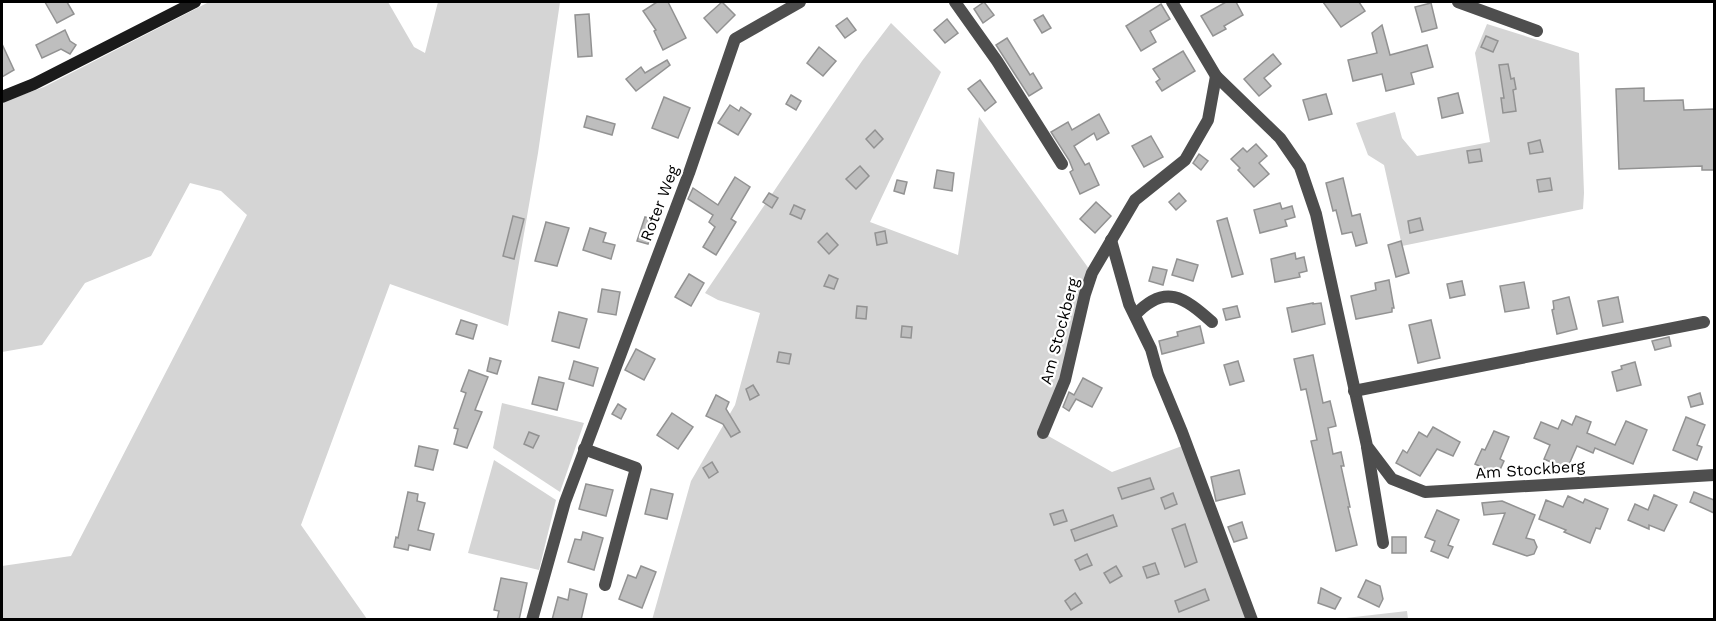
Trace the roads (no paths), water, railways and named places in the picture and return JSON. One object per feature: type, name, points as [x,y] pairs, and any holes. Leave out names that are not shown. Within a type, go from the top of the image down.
[{"type":"main road","points":[[2,97],[34,84],[195,2]]},
{"type":"street","name":"Roter Weg","points":[[532,620],[565,502],[689,173],[735,39],[800,2]]},
{"type":"street","points":[[956,2],[997,61],[1062,164]]},
{"type":"street","name":"Am Stockberg","points":[[1172,2],[1216,76],[1280,138],[1300,167],[1316,214],[1367,446],[1383,543]]},
{"type":"street","points":[[1458,2],[1537,31]]},
{"type":"street","name":"Am Stockberg","points":[[1043,432],[1065,380],[1092,273],[1135,200],[1185,160],[1208,120],[1216,76]]},
{"type":"street","points":[[1111,240],[1129,304],[1151,349],[1158,374],[1252,620]]},
{"type":"street","points":[[1135,315],[1155,300],[1170,295],[1181,298],[1212,322]]},
{"type":"street","points":[[1354,391],[1704,322]]},
{"type":"street","name":"Am Stockberg","points":[[1367,446],[1392,479],[1425,492],[1714,475]]},
{"type":"street","points":[[584,449],[636,468],[605,585]]}]
